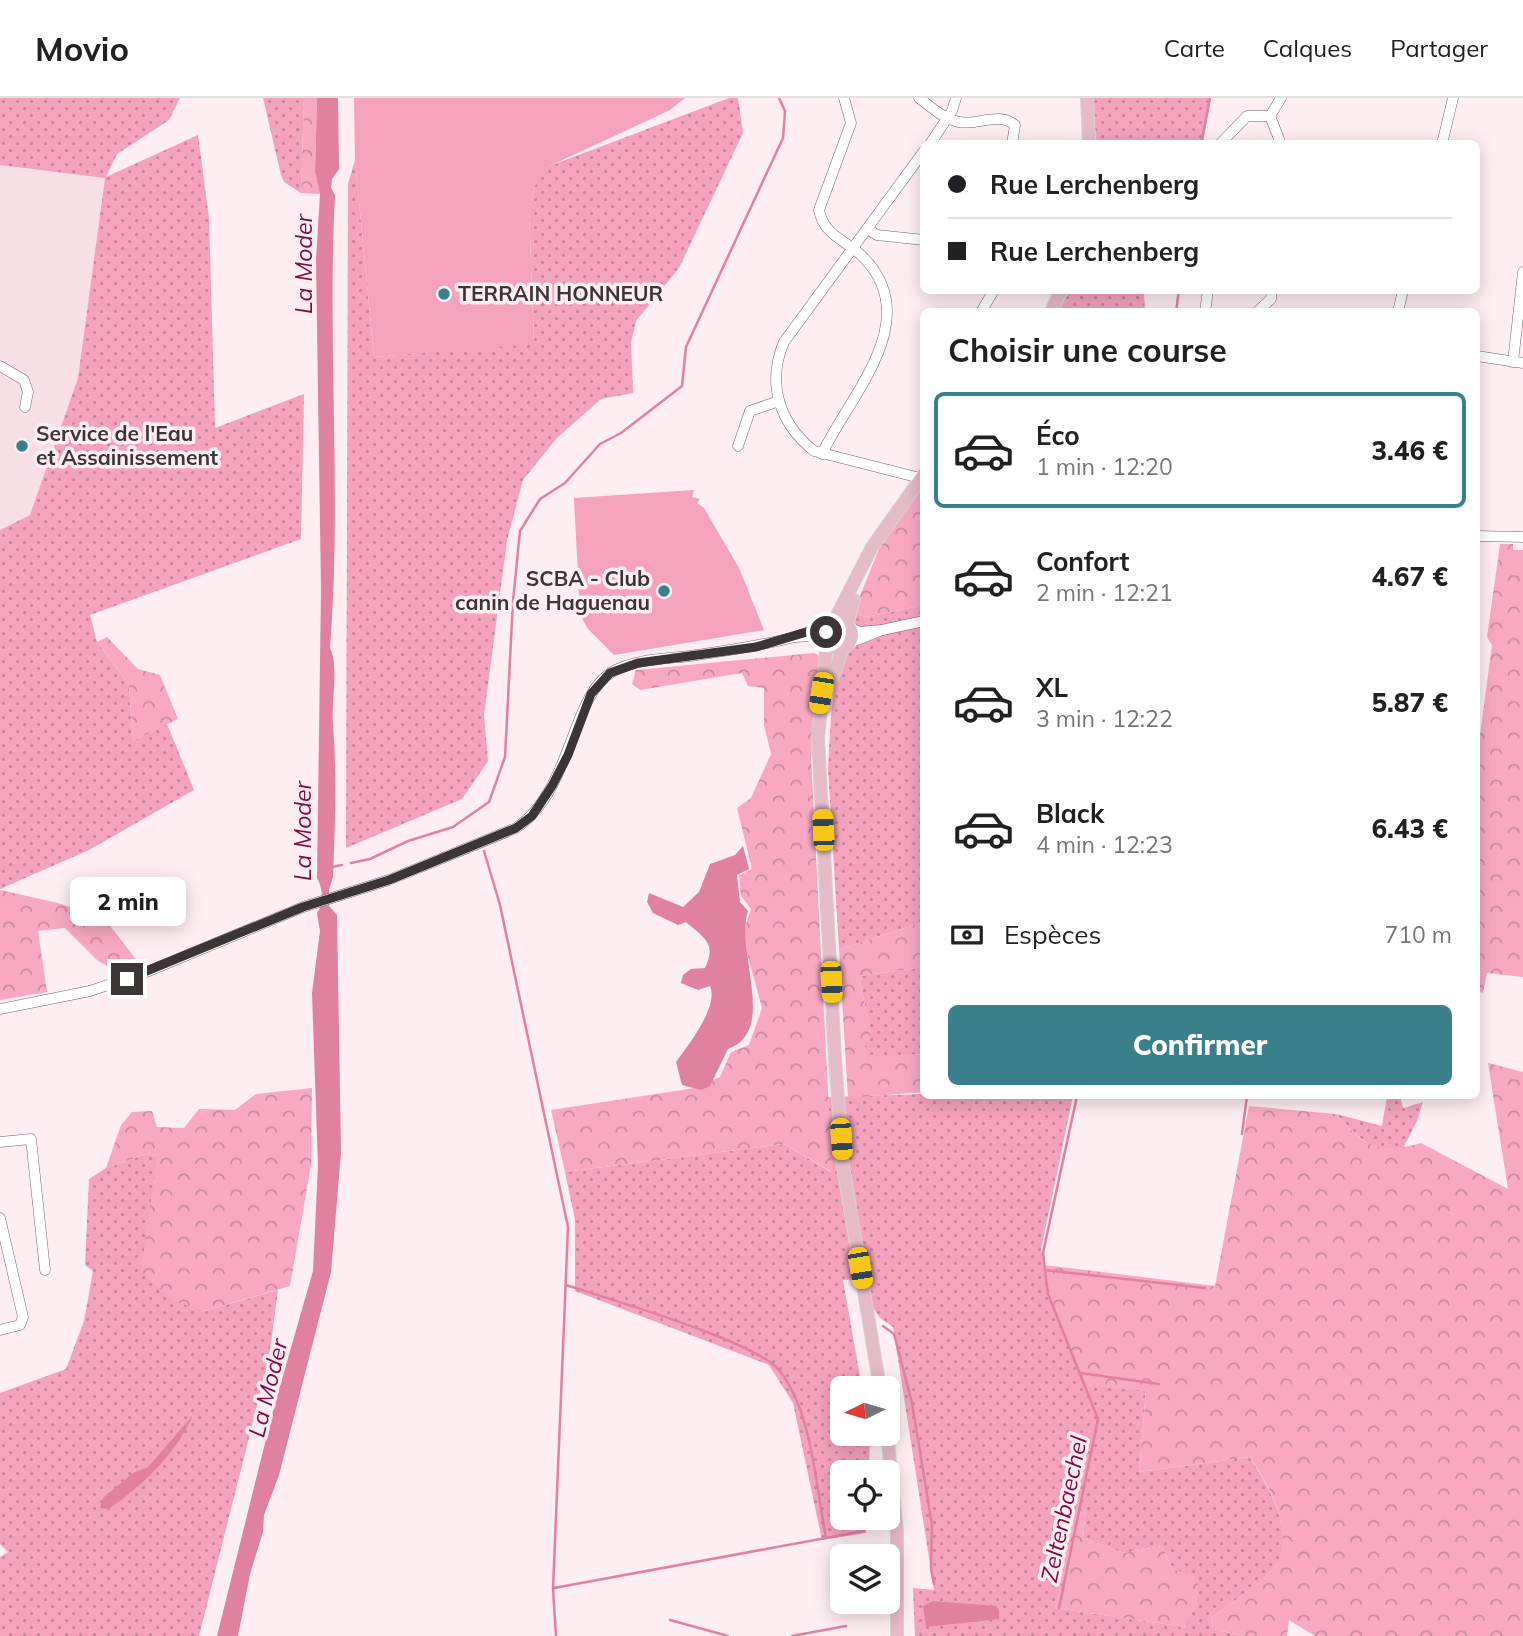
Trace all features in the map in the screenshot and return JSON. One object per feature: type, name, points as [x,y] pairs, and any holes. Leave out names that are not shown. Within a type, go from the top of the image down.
[{"type":"main road","points":[[1087,98],[1090,140]]},
{"type":"main road","points":[[878,1376],[843,1166],[818,727],[831,624],[879,537],[920,479]]},
{"type":"main road","points":[[821,794],[826,708],[834,667],[852,635],[848,626],[854,599],[879,537]]},
{"type":"main road","points":[[831,624],[848,626]]},
{"type":"main road","points":[[827,641],[834,648],[846,645]]},
{"type":"main road","points":[[888,1446],[897,1532],[897,1636]]},
{"type":"street","points":[[822,454],[872,371],[884,330],[886,299],[880,278],[854,248],[827,232],[819,210],[851,124],[844,98]]},
{"type":"street","points":[[919,98],[960,123],[1003,118],[1010,121],[1015,125],[1013,140]]},
{"type":"street","points":[[933,140],[948,118],[956,98]]},
{"type":"street","points":[[1270,116],[1281,98]]},
{"type":"street","points":[[1443,140],[1453,98]]},
{"type":"street","points":[[1224,140],[1247,116],[1270,116]]},
{"type":"street","points":[[1270,116],[1279,140]]},
{"type":"street","points":[[920,157],[869,230],[784,342],[775,375],[779,401],[792,430],[807,446],[822,454],[920,476]]},
{"type":"street","points":[[869,230],[877,235],[920,240]]},
{"type":"street","points":[[1480,356],[1518,362],[1523,271]]},
{"type":"street","points":[[1261,308],[1271,299],[1272,294]]},
{"type":"street","points":[[0,366],[24,380],[28,392],[25,407]]},
{"type":"street","points":[[738,446],[750,411],[779,401]]},
{"type":"street","points":[[1480,536],[1523,537]]},
{"type":"street","points":[[848,626],[859,632],[920,622]]},
{"type":"street","points":[[0,1009],[90,991],[127,979],[319,901],[389,880],[525,823],[558,777],[591,694],[610,673],[638,663],[756,647],[831,624]]},
{"type":"street","points":[[846,645],[882,630]]},
{"type":"street","points":[[795,637],[810,636],[827,641]]},
{"type":"street","points":[[0,1142],[31,1139],[45,1270]]},
{"type":"street","points":[[0,1218],[23,1317],[20,1325],[0,1330]]},
{"type":"shaded area","points":[[0,98],[180,98],[169,120],[117,154],[106,177],[198,135],[209,218],[215,428],[304,394],[301,539],[90,615],[97,642],[129,685],[133,741],[167,724],[194,790],[89,850],[0,889],[0,530],[30,515],[78,378],[105,178],[0,165]]},
{"type":"shaded area","points":[[263,98],[304,98],[301,193],[284,182],[281,175]]},
{"type":"shaded area","points":[[317,98],[338,98],[339,169],[332,179],[331,188],[335,195],[335,535],[330,648],[334,664],[335,800],[333,877],[329,889],[329,906],[337,915],[341,1153],[331,1272],[279,1475],[264,1515],[263,1532],[250,1574],[238,1636],[217,1636],[274,1407],[313,1271],[318,1165],[312,993],[320,931],[317,913],[322,896],[317,878],[321,590],[316,259],[320,194],[315,172]]},
{"type":"shaded area","points":[[354,98],[685,98],[670,110],[539,171],[529,209],[534,344],[374,357],[355,160]]},
{"type":"shaded area","points":[[729,98],[738,98],[743,133],[679,268],[636,321],[631,342],[633,393],[601,399],[556,439],[523,480],[507,540],[484,715],[488,761],[462,799],[346,848],[348,184],[355,160],[374,357],[534,343],[529,209],[539,170]]},
{"type":"shaded area","points":[[1093,98],[1211,98],[1204,140],[1096,140]]},
{"type":"shaded area","points":[[0,165],[105,178],[78,378],[30,516],[0,530]]},
{"type":"shaded area","points":[[1068,294],[1144,294],[1145,308],[1060,308]]},
{"type":"shaded area","name":"SCBA - Club canin de Haguenau","points":[[694,490],[692,497],[700,499],[697,503],[704,508],[739,568],[764,630],[614,655],[588,629],[580,615],[574,498]]},
{"type":"shaded area","points":[[920,606],[920,923],[839,949],[828,768],[831,716],[838,657],[864,631],[852,625],[853,613],[866,617]]},
{"type":"shaded area","points":[[743,846],[749,869],[737,875],[740,902],[748,911],[745,928],[753,1008],[750,1026],[743,1040],[728,1049],[710,1086],[701,1090],[682,1085],[676,1062],[701,1026],[712,995],[710,986],[698,990],[681,983],[683,975],[691,969],[705,968],[710,953],[709,947],[703,937],[686,922],[678,925],[653,913],[647,902],[649,893],[683,907],[699,892],[710,864],[735,855]]},
{"type":"shaded area","points":[[920,968],[920,1054],[867,1058],[864,1045],[871,1036],[860,976]]},
{"type":"shaded area","points":[[920,1094],[920,1099],[1072,1099],[1041,1249],[1050,1299],[1146,1391],[1139,1472],[1250,1457],[1257,1469],[1272,1498],[1282,1528],[1283,1543],[1279,1558],[1258,1584],[1211,1618],[1213,1629],[1244,1636],[915,1636],[913,1588],[934,1590],[893,1327],[880,1318],[854,1279],[843,1280],[860,1376],[830,1376],[830,1446],[870,1446],[869,1460],[830,1460],[830,1530],[866,1530],[866,1533],[822,1540],[793,1403],[769,1365],[575,1291],[575,1220],[565,1172],[784,1144],[831,1172],[828,1097]],"holes":[[[1086,1510],[1083,1538],[1124,1553],[1162,1546],[1173,1570],[1185,1627],[1055,1608]]]},
{"type":"shaded area","points":[[1386,1099],[1401,1099],[1403,1108],[1423,1102],[1403,1148],[1392,1150],[1365,1141],[1336,1114],[1382,1126]]},
{"type":"shaded area","points":[[146,1154],[157,1156],[204,1311],[278,1290],[269,1358],[199,1636],[0,1636],[0,1557],[8,1552],[0,1544],[0,1393],[66,1369],[84,1321],[93,1271],[85,1265],[89,1179],[106,1168]]},
{"type":"shaded area","points":[[193,1415],[168,1456],[146,1479],[109,1509],[100,1508],[103,1498],[133,1473],[148,1467]]},
{"type":"shaded area","points":[[933,1601],[996,1606],[999,1619],[926,1627],[923,1606]]},
{"type":"green space","points":[[304,98],[317,98],[315,172],[320,194],[301,193]]},
{"type":"green space","points":[[920,491],[920,606],[866,617],[853,613],[879,549]]},
{"type":"green space","points":[[1500,544],[1513,544],[1513,550],[1523,550],[1523,977],[1487,973],[1483,993],[1480,992],[1480,735],[1492,645],[1487,637]]},
{"type":"green space","points":[[107,637],[138,669],[160,675],[178,719],[133,741],[129,685],[97,642]]},
{"type":"green space","points":[[814,653],[822,657],[811,757],[832,1172],[784,1144],[565,1172],[551,1110],[695,1088],[720,1077],[731,1052],[749,1045],[762,1008],[747,953],[745,927],[751,909],[741,896],[739,875],[752,869],[737,808],[751,798],[771,754],[764,725],[764,688],[748,686],[742,673],[640,690],[632,684],[636,670]]},
{"type":"green space","points":[[0,890],[58,903],[105,919],[141,966],[121,974],[97,960],[65,928],[38,931],[47,992],[0,1000]]},
{"type":"green space","points":[[920,923],[920,968],[860,976],[871,1036],[865,1045],[867,1057],[920,1054],[920,1092],[848,1098],[839,949]]},
{"type":"green space","points":[[1488,1063],[1523,1072],[1523,1636],[1315,1636],[1289,1620],[1287,1636],[1244,1636],[1213,1629],[1211,1618],[1258,1584],[1279,1558],[1283,1543],[1282,1528],[1273,1497],[1250,1457],[1139,1472],[1146,1391],[1087,1386],[1050,1299],[1045,1265],[1215,1286],[1249,1106],[1336,1114],[1355,1134],[1373,1145],[1393,1148],[1421,1143],[1508,1189]]},
{"type":"green space","points":[[312,1088],[311,1165],[290,1286],[204,1311],[174,1301],[141,1272],[157,1156],[146,1154],[106,1168],[121,1125],[132,1112],[152,1111],[157,1127],[184,1128],[199,1109],[235,1110],[256,1094]]},
{"type":"green space","points":[[1076,1507],[1086,1510],[1083,1538],[1124,1553],[1162,1546],[1173,1570],[1198,1575],[1197,1605],[1184,1627],[1055,1608]]},
{"type":"waterway","points":[[351,863],[370,859],[408,841],[453,827],[489,802],[505,757],[513,601],[520,531],[540,499],[565,483],[600,444],[621,433],[682,386],[686,347],[783,138],[785,111],[779,98]]},
{"type":"waterway","name":"Zeltenbaechel","points":[[1202,140],[1210,98]]},
{"type":"waterway","name":"Zeltenbaechel","points":[[1177,308],[1178,294]]},
{"type":"waterway","points":[[484,851],[500,905],[568,1227],[553,1589],[556,1636]]},
{"type":"waterway","points":[[332,867],[342,865]]},
{"type":"waterway","name":"Zeltenbaechel","points":[[1059,1608],[1098,1419],[1048,1294],[1043,1253],[1076,1099]]},
{"type":"waterway","points":[[1242,1134],[1247,1099]]},
{"type":"waterway","points":[[1045,1270],[1205,1288]]},
{"type":"waterway","points":[[566,1285],[712,1334],[742,1346],[779,1370],[790,1387],[806,1427],[826,1538]]},
{"type":"waterway","points":[[883,1326],[894,1334],[912,1403],[932,1525],[931,1569],[934,1584]]},
{"type":"waterway","points":[[1080,1373],[1159,1384]]},
{"type":"waterway","points":[[554,1588],[864,1531]]},
{"type":"waterway","points":[[670,1620],[728,1636]]},
{"type":"waterway","points":[[792,1636],[846,1626]]},
{"type":"place","name":"TERRAIN HONNEUR","points":[[444,294]]},
{"type":"place","name":"Service de l'Eau et Assainissement","points":[[22,446]]},
{"type":"place","name":"SCBA - Club canin de Haguenau","points":[[664,591]]},
{"type":"route","points":[[127,979],[303,907],[389,880],[525,823],[558,777],[595,687],[620,668],[638,663],[756,647],[830,625],[826,632]]},
{"type":"water label","name":"La Moder","points":[[304,264]]},
{"type":"water label","name":"La Moder","points":[[303,831]]},
{"type":"water label","name":"La Moder","points":[[268,1388]]}]
